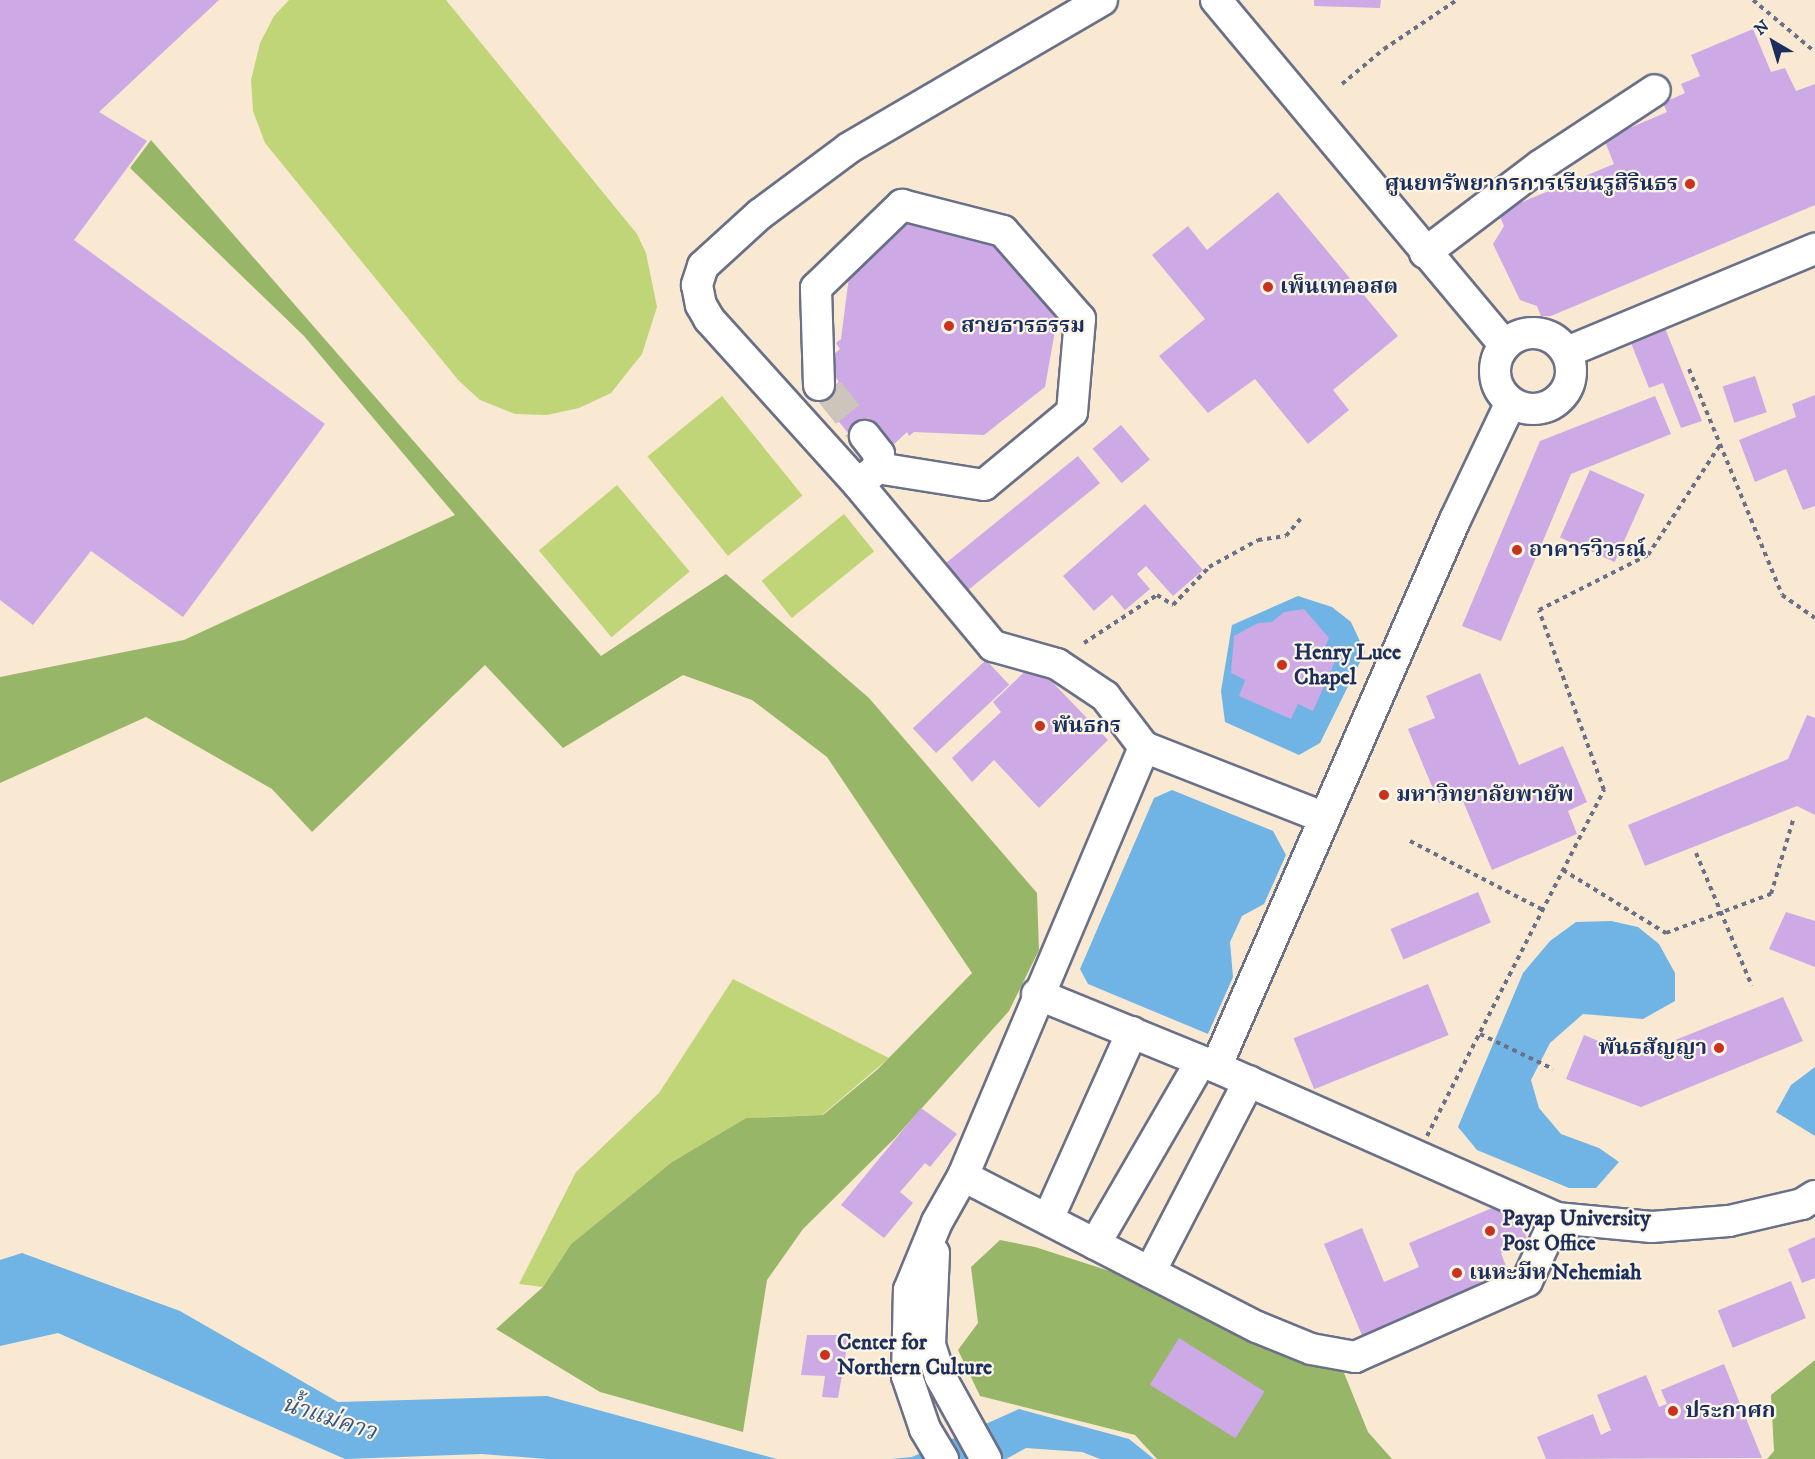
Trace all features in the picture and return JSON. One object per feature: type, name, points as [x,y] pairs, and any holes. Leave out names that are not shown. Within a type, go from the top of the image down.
[{"type":"lane","points":[[1102,0],[849,148],[760,214],[703,266],[697,285],[709,319],[791,407],[868,476],[993,646],[1057,664],[1067,670],[1105,696],[1144,747],[1325,818]]},
{"type":"lane","points":[[1216,0],[1504,345]]},
{"type":"lane","points":[[1425,253],[1541,165],[1656,90]]},
{"type":"lane","points":[[791,407],[824,388],[816,288],[902,205],[1003,231],[1080,319],[1072,412],[984,485],[868,476]]},
{"type":"lane","points":[[1567,352],[1815,249]]},
{"type":"lane","points":[[1538,333],[1555,339],[1567,352],[1572,377],[1560,400],[1536,411],[1510,404],[1499,392],[1494,376],[1496,360],[1504,345],[1519,335],[1538,333]]},
{"type":"lane","points":[[1095,1244],[1209,1064],[1325,818],[1510,404]]},
{"type":"lane","points":[[865,436],[879,454],[868,476]]},
{"type":"lane","points":[[943,1459],[926,1429],[907,1376],[909,1290],[937,1222],[963,1176],[1037,994],[1144,747]]},
{"type":"lane","points":[[1037,994],[1249,1081],[1556,1218],[1652,1227],[1729,1221],[1802,1204],[1815,1196]]},
{"type":"lane","points":[[1048,1220],[1132,1032]]},
{"type":"lane","points":[[1149,1272],[1249,1081]]},
{"type":"lane","points":[[963,1176],[1149,1272],[1300,1345],[1355,1357],[1527,1281],[1556,1218]]},
{"type":"lane","points":[[937,1222],[930,1345],[940,1376],[986,1459]]},
{"type":"path","points":[[1342,84],[1384,49],[1457,0]]},
{"type":"path","points":[[1753,0],[1815,52]]},
{"type":"path","points":[[1689,369],[1782,595],[1815,618]]},
{"type":"path","points":[[1416,1156],[1604,790],[1539,610],[1648,555],[1720,446]]},
{"type":"path","points":[[1084,643],[1157,595],[1173,605],[1209,567],[1258,540],[1286,536],[1302,517]]},
{"type":"path","points":[[1563,870],[1666,933],[1771,894],[1793,820]]},
{"type":"path","points":[[1410,842],[1543,910]]},
{"type":"path","points":[[1696,853],[1752,986]]},
{"type":"path","points":[[1480,1034],[1553,1069]]},
{"type":"green space","points":[[289,0],[446,0],[637,234],[646,253],[657,307],[642,354],[611,393],[579,408],[547,415],[515,414],[480,400],[459,381],[265,143],[253,111],[251,80],[260,43],[274,16]]},
{"type":"green space","points":[[151,140],[601,656],[726,574],[869,698],[1037,893],[1039,950],[1009,1011],[895,1138],[803,1229],[767,1280],[743,1432],[600,1392],[496,1329],[543,1287],[571,1244],[672,1162],[746,1118],[823,1115],[878,1069],[972,973],[827,757],[752,700],[683,675],[563,748],[485,665],[312,832],[272,789],[146,717],[0,783],[0,677],[184,640],[455,515],[304,336],[130,168]]},
{"type":"green space","points":[[722,396],[803,495],[728,556],[647,456]]},
{"type":"green space","points":[[617,485],[690,572],[611,637],[539,551]]},
{"type":"green space","points":[[844,514],[874,551],[792,618],[762,581]]},
{"type":"green space","points":[[733,979],[889,1058],[822,1115],[746,1118],[672,1162],[571,1244],[543,1287],[519,1284],[576,1172],[659,1093]]},
{"type":"green space","points":[[1000,1240],[1035,1247],[1150,1284],[1327,1362],[1344,1373],[1368,1432],[1392,1459],[1157,1459],[1135,1435],[980,1396],[958,1350],[978,1323],[971,1267]]},
{"type":"green space","points":[[1815,1360],[1815,1459],[1767,1459],[1774,1451],[1771,1395]]},
{"type":"water","points":[[1298,596],[1332,607],[1351,622],[1365,652],[1320,743],[1299,755],[1225,722],[1221,691],[1232,625]]},
{"type":"water","points":[[1172,790],[1273,831],[1286,855],[1264,904],[1242,916],[1230,942],[1233,977],[1208,1034],[1088,984],[1080,969],[1154,798]]},
{"type":"water","points":[[1611,921],[1638,927],[1659,944],[1675,973],[1675,1001],[1643,1019],[1583,1014],[1550,1043],[1531,1080],[1539,1108],[1561,1134],[1599,1148],[1619,1162],[1596,1188],[1569,1188],[1477,1150],[1458,1127],[1523,973],[1550,941],[1576,922]]},
{"type":"water","points":[[1815,1067],[1815,1136],[1776,1112],[1791,1085]]},
{"type":"water","name":"น้ำแม่คาว","points":[[22,1253],[180,1311],[338,1402],[547,1396],[777,1459],[548,1459],[481,1454],[345,1459],[58,1333],[0,1346],[0,1260]]},
{"type":"water","points":[[1019,1409],[1129,1439],[1154,1459],[1100,1459],[1082,1452],[1026,1448],[1006,1459],[891,1459],[912,1457]]},
{"type":"building","points":[[0,0],[219,0],[99,112],[147,141],[74,240],[325,424],[183,617],[91,551],[33,625],[0,600]]},
{"type":"building","points":[[1314,0],[1381,0],[1380,8],[1314,6]]},
{"type":"building","name":"ศูนยทรัพยากรการเรียนรูสิรินธร","points":[[1753,29],[1771,72],[1785,68],[1796,91],[1815,84],[1815,205],[1551,316],[1541,316],[1537,306],[1520,300],[1493,244],[1504,226],[1498,212],[1614,164],[1604,139],[1667,112],[1663,103],[1685,93],[1681,84],[1700,76],[1691,55]]},
{"type":"building","name":"เพ็นเทคอสต","points":[[1278,192],[1398,336],[1333,390],[1349,410],[1308,444],[1255,379],[1208,413],[1159,356],[1205,319],[1152,255],[1188,226],[1207,250]]},
{"type":"building","name":"สายธารธรรม","points":[[907,222],[992,239],[1058,314],[1045,387],[984,435],[914,432],[909,436],[907,432],[892,446],[876,428],[856,443],[820,398],[839,382],[824,362],[840,349],[836,343],[841,339],[850,269]]},
{"type":"building","points":[[1665,328],[1702,421],[1681,428],[1663,383],[1649,388],[1631,343]]},
{"type":"building","points":[[1755,376],[1767,412],[1734,423],[1723,387]]},
{"type":"building","points":[[1815,395],[1815,506],[1803,510],[1786,469],[1755,482],[1739,440],[1796,417],[1792,404]]},
{"type":"building","name":"อาคารวิวรณ์","points":[[1655,396],[1671,434],[1571,474],[1501,641],[1462,626],[1540,441]]},
{"type":"building","points":[[1121,425],[1150,459],[1122,483],[1093,449]]},
{"type":"building","points":[[1078,456],[1100,483],[968,590],[946,563]]},
{"type":"building","points":[[1590,470],[1645,494],[1615,562],[1560,538]]},
{"type":"building","points":[[1145,504],[1203,570],[1173,596],[1146,566],[1137,574],[1150,589],[1125,610],[1112,595],[1094,611],[1063,576]]},
{"type":"building","name":"Henry Luce Chapel","points":[[1304,609],[1329,638],[1323,651],[1337,657],[1313,711],[1298,704],[1291,719],[1239,696],[1245,680],[1231,673],[1234,636],[1258,623],[1272,622],[1284,612]]},
{"type":"building","points":[[986,660],[1009,685],[936,753],[913,728]]},
{"type":"building","name":"พันธกร","points":[[1034,663],[1108,740],[1039,808],[994,760],[972,782],[952,758],[1001,712],[993,702]]},
{"type":"building","points":[[1480,673],[1519,765],[1563,746],[1587,802],[1568,811],[1577,834],[1492,870],[1460,794],[1439,803],[1408,729],[1435,718],[1426,696]]},
{"type":"building","points":[[1807,715],[1815,718],[1815,815],[1797,806],[1645,866],[1628,825],[1788,759]]},
{"type":"building","points":[[1478,892],[1491,922],[1403,959],[1391,929]]},
{"type":"building","points":[[1786,912],[1815,921],[1815,967],[1769,949]]},
{"type":"building","points":[[1428,984],[1449,1035],[1314,1089],[1294,1038]]},
{"type":"building","name":"พันธสัญญา","points":[[1783,997],[1803,1041],[1641,1107],[1566,1079],[1584,1035],[1635,1056]]},
{"type":"building","points":[[921,1108],[957,1134],[930,1167],[925,1163],[900,1192],[913,1203],[884,1238],[841,1205]]},
{"type":"building","name":"เนหะมีห Nehemiah","points":[[1511,1200],[1528,1241],[1501,1253],[1511,1279],[1364,1340],[1324,1244],[1362,1228],[1384,1282],[1419,1267],[1409,1243]]},
{"type":"building","points":[[1815,1237],[1815,1278],[1802,1283],[1788,1249]]},
{"type":"building","points":[[1791,1281],[1806,1318],[1733,1348],[1718,1311]]},
{"type":"building","name":"Center for Northern Culture","points":[[807,1335],[849,1335],[838,1398],[822,1397],[825,1376],[801,1375]]},
{"type":"building","points":[[1179,1338],[1265,1392],[1236,1438],[1150,1385]]},
{"type":"building","name":"ประกาศก","points":[[1724,1364],[1762,1458],[1546,1459],[1537,1437],[1593,1414],[1601,1435],[1611,1430],[1597,1395],[1646,1375],[1659,1407],[1667,1404],[1661,1390]]},
{"type":"tunnel","points":[[829,391],[865,436]]},
{"type":"place","name":"ศูนยทรัพยากรการเรียนรูสิรินธร","points":[[1690,184]]},
{"type":"place","name":"เพ็นเทคอสต","points":[[1268,287]]},
{"type":"place","name":"สายธารธรรม","points":[[949,326]]},
{"type":"place","name":"อาคารวิวรณ์","points":[[1517,550]]},
{"type":"place","name":"Henry Luce Chapel","points":[[1282,665]]},
{"type":"place","name":"พันธกร","points":[[1040,726]]},
{"type":"place","name":"มหาวิทยาลัยพายัพ","points":[[1384,795]]},
{"type":"place","name":"พันธสัญญา","points":[[1719,1048]]},
{"type":"place","name":"Payap University Post Office","points":[[1490,1231]]},
{"type":"place","name":"เนหะมีห Nehemiah","points":[[1457,1273]]},
{"type":"place","name":"Center for Northern Culture","points":[[825,1355]]},
{"type":"place","name":"ประกาศก","points":[[1673,1411]]}]
